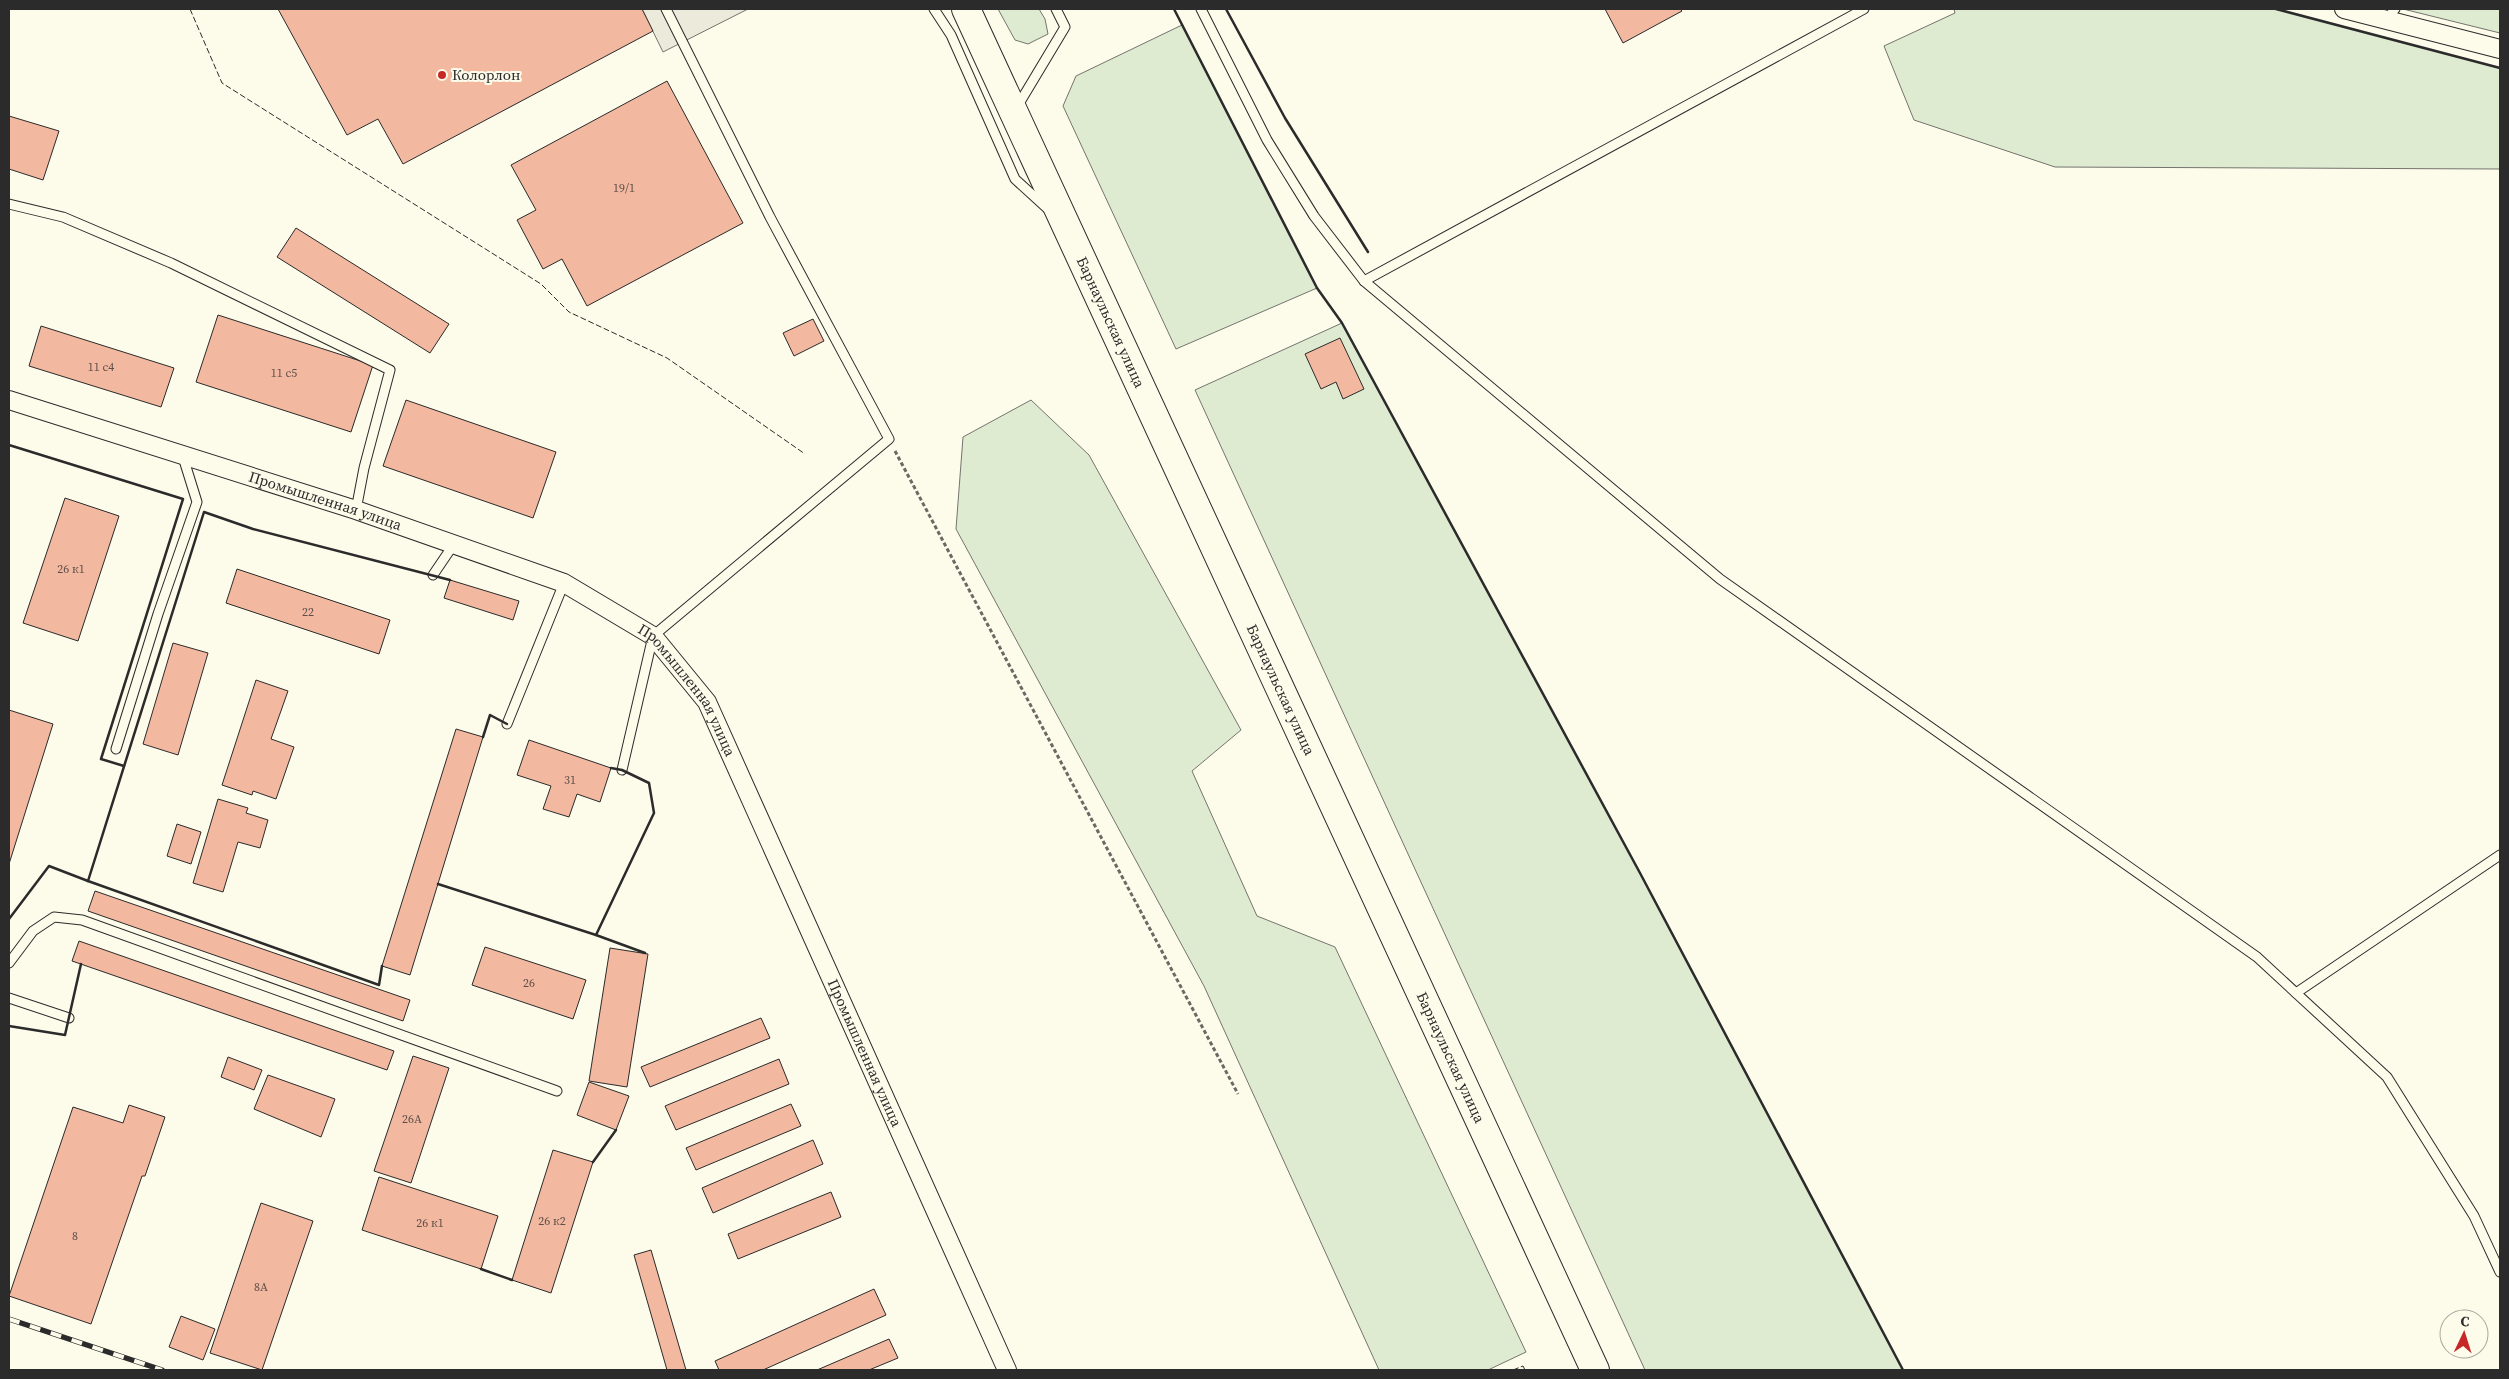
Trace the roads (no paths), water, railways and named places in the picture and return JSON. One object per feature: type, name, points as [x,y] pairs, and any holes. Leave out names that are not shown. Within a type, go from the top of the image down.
[{"type":"highway","name":"Барнаульская улица","points":[[966,9],[1595,1370]]},
{"type":"street","points":[[2344,9],[2391,14],[2500,49]]},
{"type":"street","name":"Промышленная улица","points":[[9,400],[183,457],[356,510],[564,583],[653,636],[707,702],[1007,1370]]},
{"type":"lane","points":[[622,770],[653,636],[889,439],[770,217],[666,9]]},
{"type":"lane","points":[[934,9],[950,35],[1015,179],[1068,229]]},
{"type":"lane","points":[[1014,111],[1065,27],[1056,9]]},
{"type":"lane","points":[[1201,9],[1268,140],[1314,216],[1364,281],[1720,579],[2257,957],[2387,1077],[2474,1216],[2500,1272]]},
{"type":"lane","points":[[1364,281],[1864,9]]},
{"type":"lane","points":[[9,204],[63,218],[171,264],[390,370],[364,468],[356,510]]},
{"type":"lane","points":[[116,749],[158,614],[197,502],[183,457]]},
{"type":"lane","points":[[433,575],[454,544]]},
{"type":"lane","points":[[507,724],[564,583]]},
{"type":"lane","points":[[2296,993],[2500,856]]},
{"type":"lane","points":[[9,963],[34,931],[54,917],[82,920],[557,1091]]},
{"type":"lane","points":[[9,998],[69,1018]]},
{"type":"railway","points":[[9,1319],[162,1370]]},
{"type":"place","name":"Колорлон","points":[[442,75]]}]
